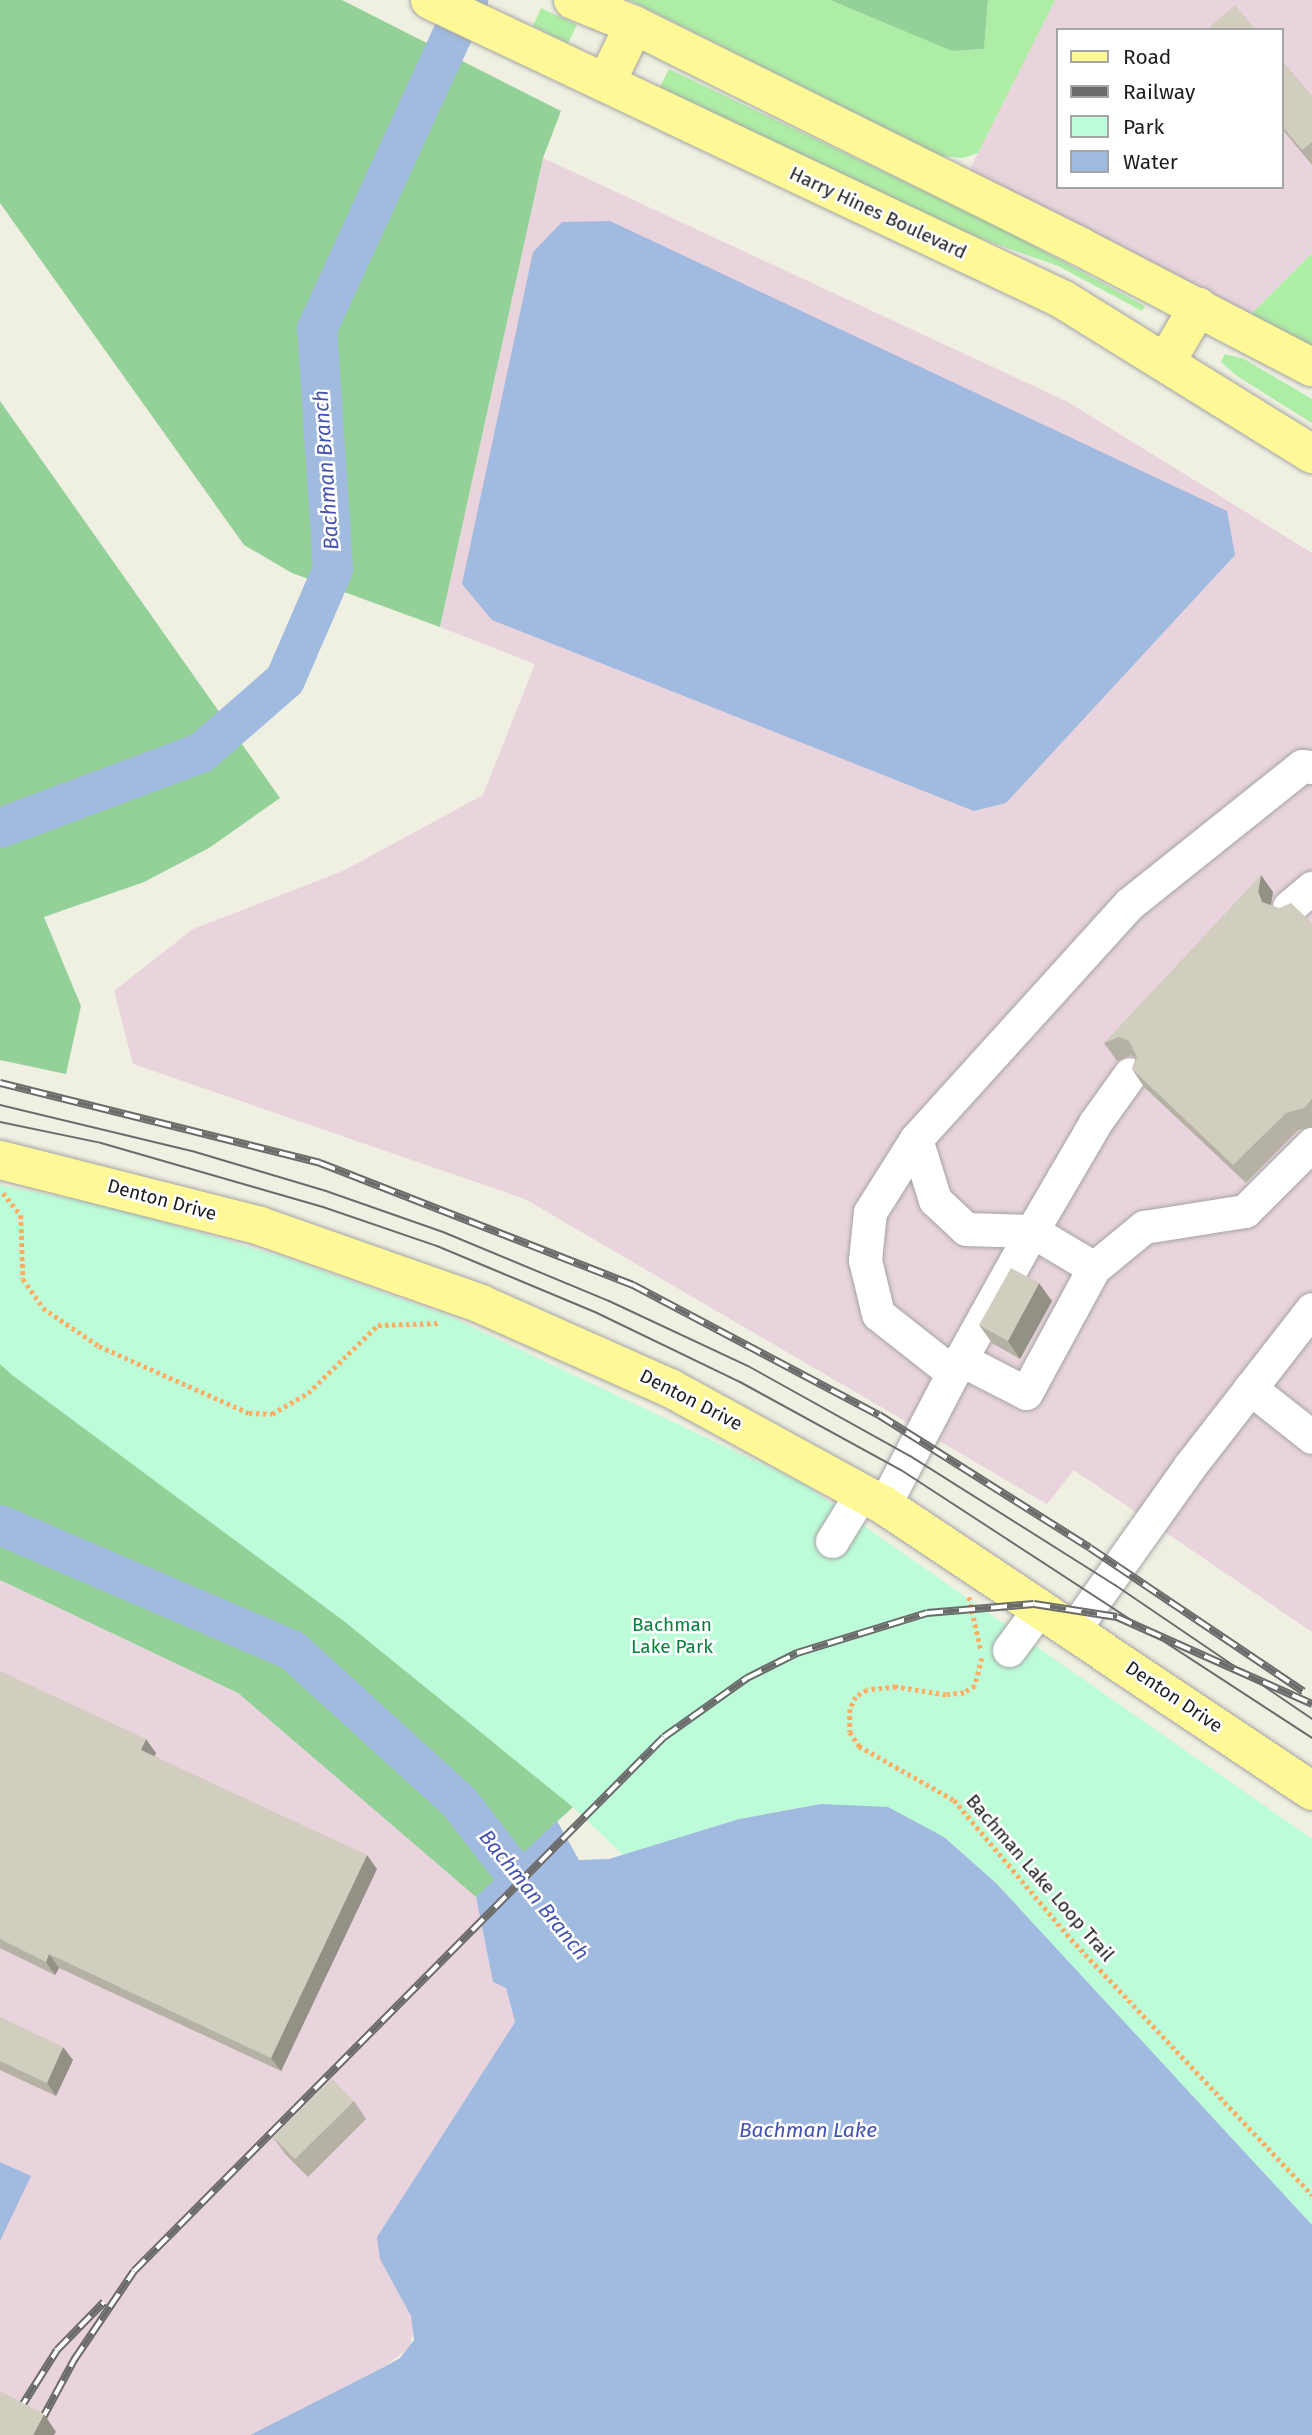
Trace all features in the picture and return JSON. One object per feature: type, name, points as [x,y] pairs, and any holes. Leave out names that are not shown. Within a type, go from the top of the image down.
[{"type":"main road","name":"Harry Hines Boulevard","points":[[430,0],[1062,299],[1312,454]]},
{"type":"main road","points":[[573,0],[634,26],[1198,307],[1312,367]]},
{"type":"main road","points":[[606,83],[634,26]]},
{"type":"main road","points":[[1166,362],[1198,307]]},
{"type":"main road","name":"Denton Drive","points":[[0,1160],[260,1226],[470,1300],[670,1388],[873,1498],[1074,1629],[1312,1791]]},
{"type":"lane","points":[[1312,767],[1302,766],[1129,904],[916,1139],[870,1212],[865,1261],[878,1314],[957,1366],[1026,1393],[1094,1268],[1144,1227],[1245,1211],[1312,1144]]},
{"type":"lane","points":[[832,1541],[873,1498],[957,1366],[1095,1123],[1130,1074]]},
{"type":"lane","points":[[916,1139],[935,1200],[966,1229],[1032,1231],[1094,1268]]},
{"type":"lane","points":[[1074,1629],[1250,1388],[1312,1309]]},
{"type":"lane","points":[[1250,1388],[1312,1437]]},
{"type":"lane","points":[[1009,1650],[1040,1608]]},
{"type":"path","points":[[0,1192],[20,1215],[23,1279],[43,1308],[99,1346],[249,1413],[272,1414],[308,1393],[379,1325],[442,1323]]},
{"type":"path","name":"Bachman Lake Loop Trail","points":[[968,1591],[983,1660],[975,1686],[946,1695],[896,1687],[867,1690],[856,1697],[850,1709],[850,1732],[859,1746],[954,1800],[1071,1939],[1312,2195]]},
{"type":"shaded area","points":[[1055,0],[1312,0],[1312,253],[1248,317],[969,171]]},
{"type":"shaded area","points":[[543,158],[1068,402],[1312,553],[1312,1632],[1074,1470],[1047,1504],[525,1199],[133,1064],[114,991],[193,929],[343,871],[483,795],[535,664],[440,627]]},
{"type":"shaded area","points":[[0,1580],[238,1693],[476,1897],[493,1982],[506,1988],[515,2022],[377,2237],[414,2324],[410,2347],[384,2367],[250,2435],[0,2435]]},
{"type":"green space","points":[[0,0],[342,0],[561,111],[543,158],[440,627],[292,573],[244,545],[0,203]]},
{"type":"green space","points":[[630,0],[830,0],[953,51],[984,49],[988,0],[1055,0],[978,153],[963,158],[941,156]]},
{"type":"green space","points":[[830,0],[988,0],[984,49],[952,51]]},
{"type":"green space","points":[[541,8],[577,25],[568,43],[533,26]]},
{"type":"green space","points":[[669,69],[997,226],[1145,306],[1142,311],[1058,266],[968,234],[660,87]]},
{"type":"green space","points":[[1312,253],[1312,352],[1248,317]]},
{"type":"green space","points":[[1225,354],[1244,359],[1312,399],[1312,423],[1237,376],[1221,362]]},
{"type":"green space","points":[[0,401],[280,798],[209,848],[144,882],[44,917],[81,1006],[66,1074],[0,1060]]},
{"type":"green space","name":"Bachman Lake Park","points":[[0,1185],[111,1207],[283,1257],[449,1316],[804,1484],[1312,1839],[1312,2225],[996,1883],[944,1837],[821,1804],[739,1819],[623,1855],[573,1807],[344,1621],[12,1375],[0,1364]]},
{"type":"green space","points":[[0,1364],[344,1621],[573,1807],[476,1897],[238,1693],[0,1580]]},
{"type":"water","points":[[610,221],[1227,511],[1235,555],[1006,803],[974,811],[492,620],[462,584],[533,252],[562,222]]},
{"type":"water","name":"Bachman Lake","points":[[821,1804],[888,1807],[944,1837],[996,1883],[1312,2225],[1312,2435],[250,2435],[400,2358],[414,2340],[411,2316],[380,2259],[377,2237],[515,2022],[506,1988],[493,1982],[476,1897],[557,1821],[579,1860],[609,1859],[739,1819]]},
{"type":"water","points":[[0,2162],[31,2176],[0,2241]]},
{"type":"building","points":[[1235,5],[1254,28],[1208,28]]},
{"type":"building","points":[[1284,63],[1312,96],[1312,142],[1302,150],[1284,128]]},
{"type":"building","points":[[1261,875],[1258,892],[1262,902],[1279,908],[1291,903],[1312,923],[1312,1099],[1304,1108],[1286,1113],[1233,1165],[1132,1069],[1137,1057],[1129,1041],[1119,1037],[1104,1043]]},
{"type":"building","points":[[1011,1268],[1039,1283],[1008,1341],[979,1325]]},
{"type":"building","points":[[0,1671],[146,1739],[141,1750],[367,1855],[271,2058],[49,1954],[46,1962],[0,1939]]},
{"type":"building","points":[[0,2017],[63,2047],[47,2083],[0,2061]]},
{"type":"building","points":[[332,2079],[354,2101],[295,2159],[273,2137]]},
{"type":"building","points":[[0,2391],[44,2414],[33,2435],[0,2435]]},
{"type":"waterway","name":"Bachman Branch","points":[[0,828],[201,753],[285,680],[333,569],[317,329],[468,0]]},
{"type":"waterway","name":"Bachman Branch","points":[[0,1525],[292,1650],[460,1803],[542,1909]]},
{"type":"tram line","points":[[0,1105],[192,1151],[326,1191],[443,1232],[609,1301],[748,1366],[910,1456],[1115,1585],[1312,1719]]},
{"type":"tram line","points":[[0,1122],[101,1143],[323,1207],[437,1246],[597,1313],[740,1382],[901,1470],[1312,1738]]},
{"type":"railway","points":[[0,1083],[320,1163],[633,1285],[879,1415],[1090,1548],[1303,1691]]},
{"type":"railway","points":[[40,2423],[74,2360],[134,2271],[664,1737],[747,1678],[797,1653],[927,1613],[1034,1604],[1117,1617],[1312,1704]]},
{"type":"railway","points":[[18,2412],[57,2350],[104,2302]]}]
